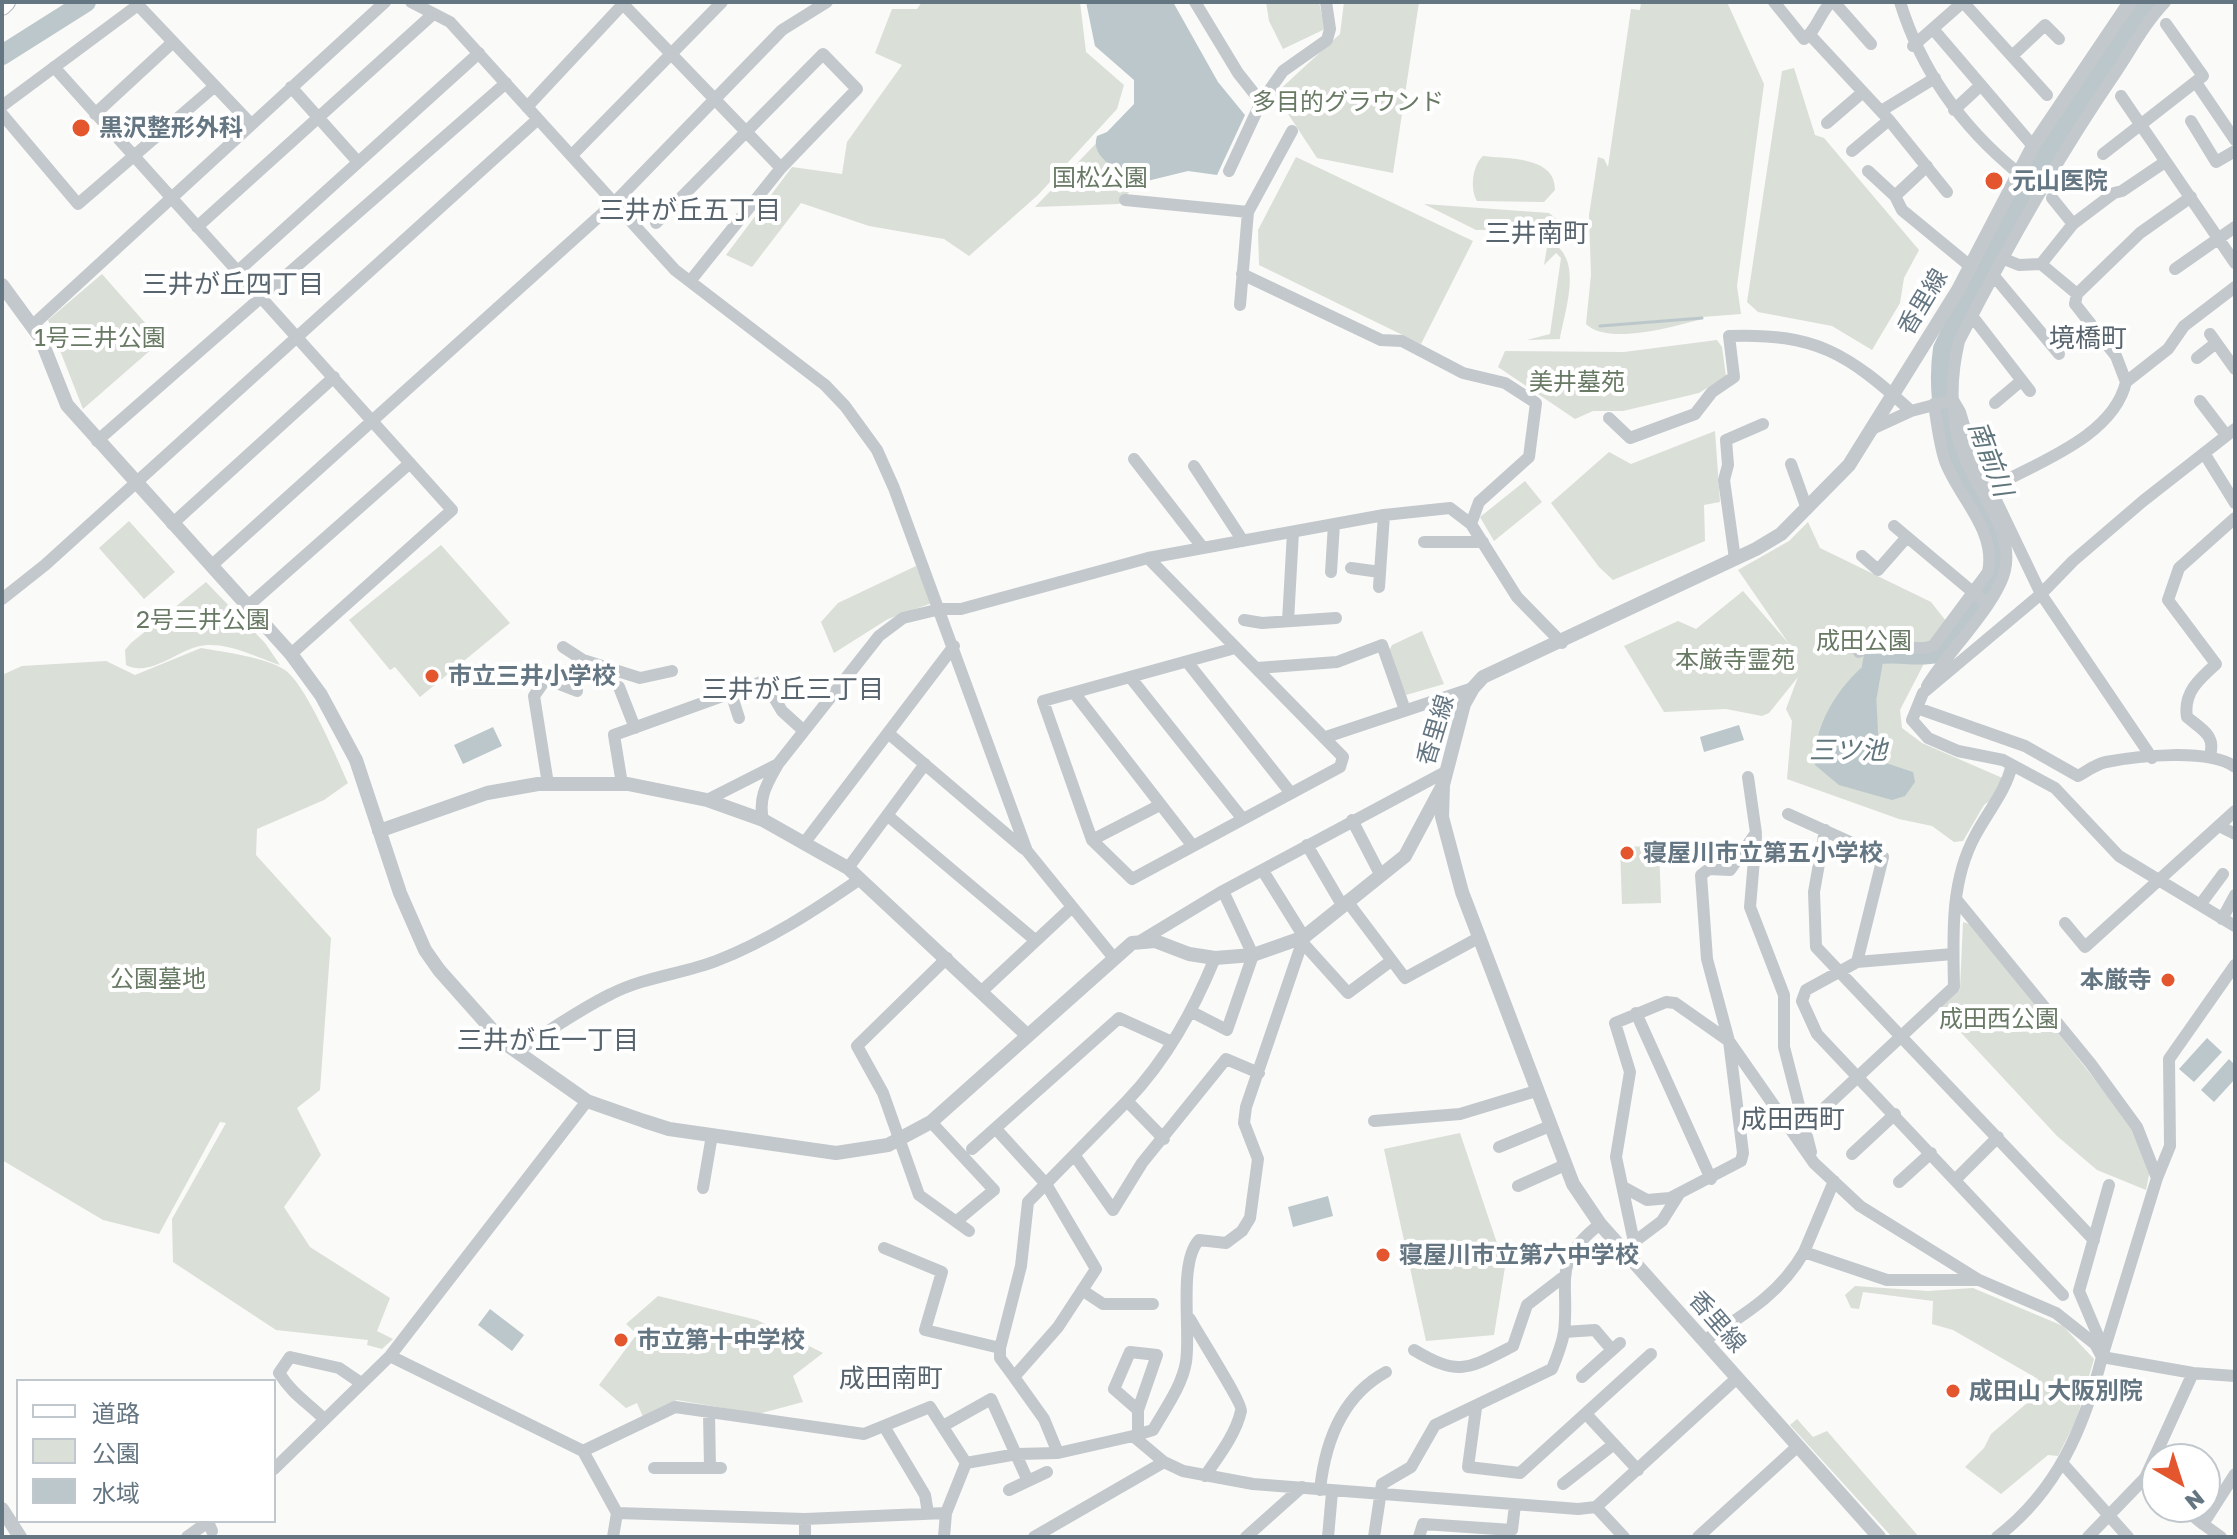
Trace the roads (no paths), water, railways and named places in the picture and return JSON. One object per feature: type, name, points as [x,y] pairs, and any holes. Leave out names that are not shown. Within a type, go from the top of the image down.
[{"type":"street","points":[[33,325],[385,2]]},
{"type":"street","points":[[411,2],[450,22],[675,270],[825,385],[853,414],[883,462],[954,646],[1027,851]]},
{"type":"street","points":[[572,155],[722,2]]},
{"type":"street","points":[[211,566],[614,203],[782,30],[827,2]]},
{"type":"street","points":[[1195,2],[1238,73],[1261,102]]},
{"type":"street","points":[[1229,171],[1261,102],[1283,71],[1327,40],[1330,29],[1326,2]]},
{"type":"street","points":[[1774,2],[1804,39],[1810,35],[1819,14],[1833,2],[1862,40]]},
{"type":"street","points":[[1900,2],[1913,46],[1954,110],[1991,151],[2017,172]]},
{"type":"street","points":[[1913,46],[1963,2],[2047,95]]},
{"type":"street","name":"香里線","points":[[1871,1534],[1630,1248],[1600,1224],[1565,1165],[1448,846],[1442,817],[1445,778],[1464,704],[1473,688],[1511,662],[1562,643],[1781,534],[1849,465],[1970,266],[2017,172],[2130,2]]},
{"type":"street","points":[[1859,652],[1877,642],[1919,648],[1933,646],[2006,568],[2005,547],[1964,456],[1953,400],[1956,352],[1972,316],[2082,120],[2150,18],[2165,2]]},
{"type":"street","points":[[527,107],[624,3],[781,168]]},
{"type":"street","points":[[2,106],[138,4],[251,124]]},
{"type":"street","points":[[197,227],[432,15]]},
{"type":"street","points":[[2103,154],[2197,84],[2203,76],[2166,24]]},
{"type":"street","points":[[2012,56],[2045,25],[2059,39]]},
{"type":"street","points":[[1933,29],[2033,146]]},
{"type":"street","points":[[1810,35],[1885,115],[1947,192]]},
{"type":"street","points":[[95,114],[173,42]]},
{"type":"street","points":[[238,271],[479,53]]},
{"type":"street","points":[[656,223],[823,54],[857,89],[781,168],[691,280]]},
{"type":"street","points":[[54,67],[452,510],[291,654]]},
{"type":"street","points":[[1852,151],[1885,115],[1935,78]]},
{"type":"street","points":[[97,441],[506,83]]},
{"type":"street","points":[[2197,84],[2235,140]]},
{"type":"street","points":[[1954,110],[1981,85]]},
{"type":"street","points":[[2,114],[78,204],[215,86]]},
{"type":"street","points":[[291,87],[358,162]]},
{"type":"street","points":[[1827,123],[1863,92]]},
{"type":"street","points":[[2121,96],[2235,263]]},
{"type":"street","points":[[2,599],[538,119]]},
{"type":"street","points":[[2191,121],[2216,162],[2235,151]]},
{"type":"street","points":[[1240,305],[1248,212],[1292,131]]},
{"type":"street","points":[[2041,264],[2073,224],[2114,193],[2122,191],[2165,162]]},
{"type":"street","points":[[1895,196],[1927,166]]},
{"type":"street","points":[[1868,171],[1895,196],[1902,210],[1970,266]]},
{"type":"street","points":[[1989,486],[2001,483],[2089,433],[2122,398],[2126,382],[2116,356],[2075,304],[2077,294],[2140,233],[2191,197]]},
{"type":"street","points":[[2052,198],[2073,224]]},
{"type":"street","points":[[1125,200],[1248,212]]},
{"type":"street","points":[[2175,269],[2235,227]]},
{"type":"street","points":[[2004,259],[2019,265],[2041,264],[2077,294]]},
{"type":"street","points":[[1242,274],[1381,340],[1402,341],[1463,373],[1505,383],[1536,403],[1529,457],[1479,502],[1471,524]]},
{"type":"street","points":[[1994,276],[2059,354]]},
{"type":"street","points":[[2,285],[33,325],[67,405],[291,654],[342,731],[400,893],[425,950],[465,1003],[517,1051],[587,1101],[669,1129],[836,1153],[864,1152],[899,1140],[931,1122],[1113,957],[1223,891],[1352,820],[1445,778]]},
{"type":"street","points":[[2126,382],[2168,349],[2184,326],[2235,287]]},
{"type":"street","points":[[1972,316],[2026,386],[1995,403]]},
{"type":"street","points":[[1611,425],[1630,438],[1667,419],[1695,414],[1712,392],[1734,377],[1729,336],[1800,339],[1826,348],[1911,411]]},
{"type":"street","points":[[2197,358],[2213,338],[2235,369]]},
{"type":"street","points":[[172,524],[334,377]]},
{"type":"street","points":[[1874,428],[1911,411],[1953,400]]},
{"type":"street","points":[[1953,400],[1989,486],[2041,594],[2152,758]]},
{"type":"street","points":[[1923,693],[2041,594],[2073,561],[2231,432],[2200,401]]},
{"type":"street","points":[[1934,404],[1946,463],[1975,515],[1990,560],[1979,598],[1923,693],[1912,720],[1928,738],[2012,765],[2055,788],[2119,856],[2235,926]]},
{"type":"street","points":[[1735,559],[1724,480],[1728,465],[1726,440],[1763,424]]},
{"type":"street","points":[[2204,453],[2235,503]]},
{"type":"street","points":[[1134,459],[1203,548]]},
{"type":"street","points":[[248,606],[410,463]]},
{"type":"street","points":[[1791,464],[1807,509]]},
{"type":"street","points":[[1194,466],[1243,541]]},
{"type":"street","points":[[1958,485],[1973,474]]},
{"type":"street","points":[[763,820],[763,790],[778,764],[879,636],[903,618],[940,609],[961,609],[1148,558],[1384,515],[1450,508],[1471,524],[1517,597],[1562,643]]},
{"type":"street","points":[[1379,587],[1384,515]]},
{"type":"street","points":[[2210,755],[2213,746],[2210,735],[2187,717],[2185,707],[2196,681],[2216,664],[2168,600],[2179,568],[2235,518]]},
{"type":"street","points":[[1331,572],[1334,524]]},
{"type":"street","points":[[1894,526],[1979,598]]},
{"type":"street","points":[[1288,621],[1293,532]]},
{"type":"street","points":[[1862,556],[1878,570],[1907,537]]},
{"type":"street","points":[[1424,542],[1483,542]]},
{"type":"street","points":[[1148,558],[1343,757],[1340,767],[1132,879],[1092,840],[1043,701],[1235,648]]},
{"type":"street","points":[[1351,568],[1380,572]]},
{"type":"street","points":[[1244,620],[1336,618]]},
{"type":"street","points":[[1257,668],[1337,662],[1382,645],[1405,710]]},
{"type":"street","points":[[805,842],[954,646]]},
{"type":"street","points":[[563,647],[583,660],[640,678],[672,671]]},
{"type":"street","points":[[548,784],[534,696],[546,679],[571,688],[583,660]]},
{"type":"street","points":[[1188,663],[1290,792]]},
{"type":"street","points":[[1130,677],[1242,818]]},
{"type":"street","points":[[622,784],[614,735],[764,681],[782,711],[804,731]]},
{"type":"street","points":[[619,687],[635,728]]},
{"type":"street","points":[[1326,737],[1473,688]]},
{"type":"street","points":[[731,693],[739,718]]},
{"type":"street","points":[[1075,694],[1192,845]]},
{"type":"street","points":[[1917,708],[2025,746],[2078,776],[2103,762],[2152,758],[2210,755],[2235,767]]},
{"type":"street","points":[[888,733],[1027,851],[1113,957]]},
{"type":"street","points":[[707,800],[778,764]]},
{"type":"street","points":[[848,868],[925,764]]},
{"type":"street","points":[[1819,1113],[1954,987],[1954,892],[1973,838],[2007,787],[2012,765]]},
{"type":"street","points":[[1748,777],[1756,833],[1750,907],[1784,995],[1784,1047],[1814,1163]]},
{"type":"street","points":[[1142,940],[1215,958],[1253,955],[1303,940],[1344,903],[1405,856],[1445,778]]},
{"type":"street","points":[[379,831],[487,793],[548,784],[622,784],[707,800],[763,820],[848,868],[1027,1035]]},
{"type":"street","points":[[1092,840],[1160,805]]},
{"type":"street","points":[[2065,923],[2085,947],[2235,811]]},
{"type":"street","points":[[1788,814],[1883,857],[1857,962]]},
{"type":"street","points":[[887,815],[1035,940]]},
{"type":"street","points":[[1352,820],[1381,876]]},
{"type":"street","points":[[2219,826],[2235,834]]},
{"type":"street","points":[[1825,830],[1814,892],[1816,947],[2094,1240]]},
{"type":"street","points":[[1625,1188],[1647,1200],[1679,1194],[1741,1161],[1743,1153],[1729,1041],[1707,959],[1701,875],[1709,869],[1730,870],[1756,833]]},
{"type":"street","points":[[1307,845],[1344,903],[1405,978],[1480,937]]},
{"type":"street","points":[[1263,871],[1303,940],[1348,993],[1391,961]]},
{"type":"street","points":[[2200,905],[2223,874]]},
{"type":"street","points":[[517,1051],[610,994],[643,980],[714,962],[743,950],[808,914],[860,879]]},
{"type":"street","points":[[1192,1012],[1227,1030],[1253,955],[1223,891]]},
{"type":"street","points":[[2222,919],[2235,895]]},
{"type":"street","points":[[1956,899],[2130,1116],[2157,1178]]},
{"type":"street","points":[[982,991],[1071,908]]},
{"type":"street","points":[[966,1463],[1017,1454],[1058,1453],[1153,1430],[1185,1365],[1190,1319],[1188,1269],[1194,1246],[1199,1240],[1226,1243],[1242,1231],[1250,1218],[1258,1159],[1244,1123],[1303,940]]},
{"type":"street","points":[[1953,954],[1857,962],[1806,990],[1802,1001],[1811,1027],[2063,1295]]},
{"type":"street","points":[[947,958],[857,1046],[883,1093],[919,1195],[958,1220],[969,1231]]},
{"type":"street","points":[[1058,1453],[1044,1419],[1000,1358],[1021,1266],[1028,1202],[1155,1072],[1192,1012],[1215,958]]},
{"type":"street","points":[[1997,1537],[2032,1508],[2063,1464],[2090,1407],[2103,1353],[2157,1178],[2170,1146],[2169,1059],[2235,965]]},
{"type":"street","points":[[1630,1248],[1625,1188],[1616,1157],[1630,1072],[1615,1023],[1666,1002],[1675,1003],[1729,1041],[1814,1163],[1860,1206],[1979,1280],[2056,1313],[2103,1353],[2193,1373],[2235,1376]]},
{"type":"street","points":[[1636,1013],[1711,1179]]},
{"type":"street","points":[[972,1149],[1119,1018],[1172,1042]]},
{"type":"street","points":[[1075,1156],[1113,1210],[1142,1163],[1226,1059],[1259,1073]]},
{"type":"street","points":[[1374,1121],[1460,1114],[1536,1091]]},
{"type":"street","points":[[276,1467],[390,1356],[587,1101]]},
{"type":"street","points":[[1127,1101],[1164,1139]]},
{"type":"street","points":[[1852,1154],[1895,1114]]},
{"type":"street","points":[[931,1122],[994,1190],[958,1220]]},
{"type":"street","points":[[1499,1147],[1550,1126]]},
{"type":"street","points":[[996,1129],[1046,1184],[1096,1269],[1058,1327],[1014,1377]]},
{"type":"street","points":[[703,1188],[712,1135]]},
{"type":"street","points":[[1956,1179],[1998,1137]]},
{"type":"street","points":[[1899,1182],[1931,1153]]},
{"type":"street","points":[[1518,1186],[1565,1165]]},
{"type":"street","points":[[1705,1340],[1771,1297],[1790,1276],[1804,1252],[1834,1181]]},
{"type":"street","points":[[2103,1353],[2079,1291],[2109,1185]]},
{"type":"street","points":[[1630,1248],[1662,1221],[1679,1194]]},
{"type":"street","points":[[1374,1537],[1382,1484],[1411,1467],[1435,1425],[1552,1369],[1564,1332],[1562,1278],[1574,1249],[1600,1224]]},
{"type":"street","points":[[884,1248],[942,1272],[925,1330],[1000,1348]]},
{"type":"street","points":[[1804,1252],[1887,1280],[1979,1280]]},
{"type":"street","points":[[1414,1350],[1444,1368],[1475,1365],[1513,1346],[1527,1305],[1562,1278]]},
{"type":"street","points":[[1082,1290],[1103,1304],[1153,1304]]},
{"type":"street","points":[[2063,1295],[2079,1291]]},
{"type":"street","points":[[2056,1313],[2063,1295]]},
{"type":"street","points":[[1190,1319],[1220,1374],[1241,1400],[1241,1411],[1225,1447],[1205,1476]]},
{"type":"street","points":[[1564,1332],[1595,1330],[1616,1346],[1582,1377]]},
{"type":"street","points":[[1135,1435],[1138,1410],[1157,1355],[1130,1352],[1114,1389],[1138,1410]]},
{"type":"street","points":[[1476,1408],[1468,1467],[1520,1473],[1651,1354]]},
{"type":"street","points":[[390,1356],[583,1451],[617,1513],[613,1537]]},
{"type":"street","points":[[324,1419],[308,1403],[294,1397],[279,1373],[290,1357],[339,1368],[361,1383]]},
{"type":"street","points":[[1328,1537],[1326,1491],[1330,1439],[1349,1402],[1369,1381],[1386,1372]]},
{"type":"street","points":[[2161,1443],[2193,1373]]},
{"type":"street","points":[[1135,1435],[1164,1462],[1205,1476],[1379,1496],[1596,1507],[1737,1378]]},
{"type":"street","points":[[943,1426],[991,1399],[1028,1481]]},
{"type":"street","points":[[583,1451],[675,1407],[864,1434],[930,1407],[966,1463]]},
{"type":"street","points":[[654,1468],[716,1468],[709,1413]]},
{"type":"street","points":[[1587,1415],[1638,1470]]},
{"type":"street","points":[[885,1428],[925,1495],[928,1513]]},
{"type":"street","points":[[1563,1484],[1614,1444]]},
{"type":"street","points":[[1698,1537],[1798,1446]]},
{"type":"street","points":[[1034,1537],[1164,1462]]},
{"type":"street","points":[[944,1537],[946,1513],[966,1463]]},
{"type":"street","points":[[2063,1464],[2128,1537]]},
{"type":"street","points":[[1009,1490],[1047,1472]]},
{"type":"street","points":[[2221,1537],[2203,1524],[2235,1474]]},
{"type":"street","points":[[2088,1537],[2141,1482]]},
{"type":"street","points":[[1246,1537],[1302,1487]]},
{"type":"street","points":[[1419,1537],[1423,1524],[1512,1530],[1515,1505]]},
{"type":"street","points":[[1596,1507],[1624,1537]]},
{"type":"street","points":[[2,1509],[20,1537]]},
{"type":"street","points":[[617,1513],[805,1519],[946,1513]]},
{"type":"street","points":[[805,1519],[805,1537]]},
{"type":"street","points":[[187,1537],[207,1523]]},
{"type":"water","points":[[1086,2],[1173,2],[1218,82],[1245,115],[1217,175],[1188,171],[1139,183],[1102,158],[1096,144],[1097,136],[1107,132],[1134,104],[1134,80],[1095,46]]},
{"type":"water","name":"三ツ池","points":[[1861,668],[1875,671],[1879,753],[1886,763],[1913,772],[1915,782],[1905,796],[1892,800],[1839,785],[1815,765],[1822,724],[1834,699]]},
{"type":"water","points":[[1739,725],[1744,740],[1704,752],[1700,737]]},
{"type":"water","points":[[493,727],[502,746],[463,764],[454,745]]},
{"type":"water","points":[[2207,1038],[2222,1052],[2194,1082],[2179,1069]]},
{"type":"water","points":[[2229,1059],[2235,1065],[2235,1079],[2214,1102],[2201,1090]]},
{"type":"water","points":[[1328,1196],[1333,1216],[1293,1227],[1288,1207]]},
{"type":"water","points":[[490,1309],[524,1335],[512,1351],[478,1325]]},
{"type":"waterway","points":[[2,55],[86,2]]},
{"type":"waterway","name":"南前川","points":[[1867,695],[1874,655],[1937,653],[1981,595],[1995,571],[1998,561],[1995,540],[1959,470],[1946,426],[1941,379],[1943,349],[1988,258],[2037,170],[2091,84],[2150,2]]},
{"type":"waterway","points":[[1600,326],[1702,318]]},
{"type":"place","name":"黒沢整形外科","points":[[81,128]]},
{"type":"place","name":"元山医院","points":[[1994,181]]},
{"type":"place","name":"市立三井小学校","points":[[432,676]]},
{"type":"place","name":"寝屋川市立第五小学校","points":[[1627,853]]},
{"type":"place","name":"本厳寺","points":[[2168,980]]},
{"type":"place","name":"寝屋川市立第六中学校","points":[[1383,1255]]},
{"type":"place","name":"市立第十中学校","points":[[621,1340]]},
{"type":"place","name":"成田山 大阪別院","points":[[1953,1391]]},
{"type":"district","name":"三井が丘五丁目","points":[[690,211]]},
{"type":"district","name":"三井南町","points":[[1537,234]]},
{"type":"district","name":"三井が丘四丁目","points":[[233,285]]},
{"type":"district","name":"境橋町","points":[[2088,339]]},
{"type":"district","name":"三井が丘三丁目","points":[[793,690]]},
{"type":"district","name":"三井が丘一丁目","points":[[548,1041]]},
{"type":"district","name":"成田西町","points":[[1793,1120]]},
{"type":"district","name":"成田南町","points":[[891,1379]]},
{"type":"park label","name":"多目的グラウンド","points":[[1348,102]]},
{"type":"park label","name":"国松公園","points":[[1100,178]]},
{"type":"park label","name":"1号三井公園","points":[[100,338]]},
{"type":"park label","name":"美井墓苑","points":[[1577,382]]},
{"type":"park label","name":"2号三井公園","points":[[203,620]]},
{"type":"park label","name":"成田公園","points":[[1864,641]]},
{"type":"park label","name":"本厳寺霊苑","points":[[1735,660]]},
{"type":"park label","name":"公園墓地","points":[[158,979]]},
{"type":"park label","name":"成田西公園","points":[[1999,1019]]}]
